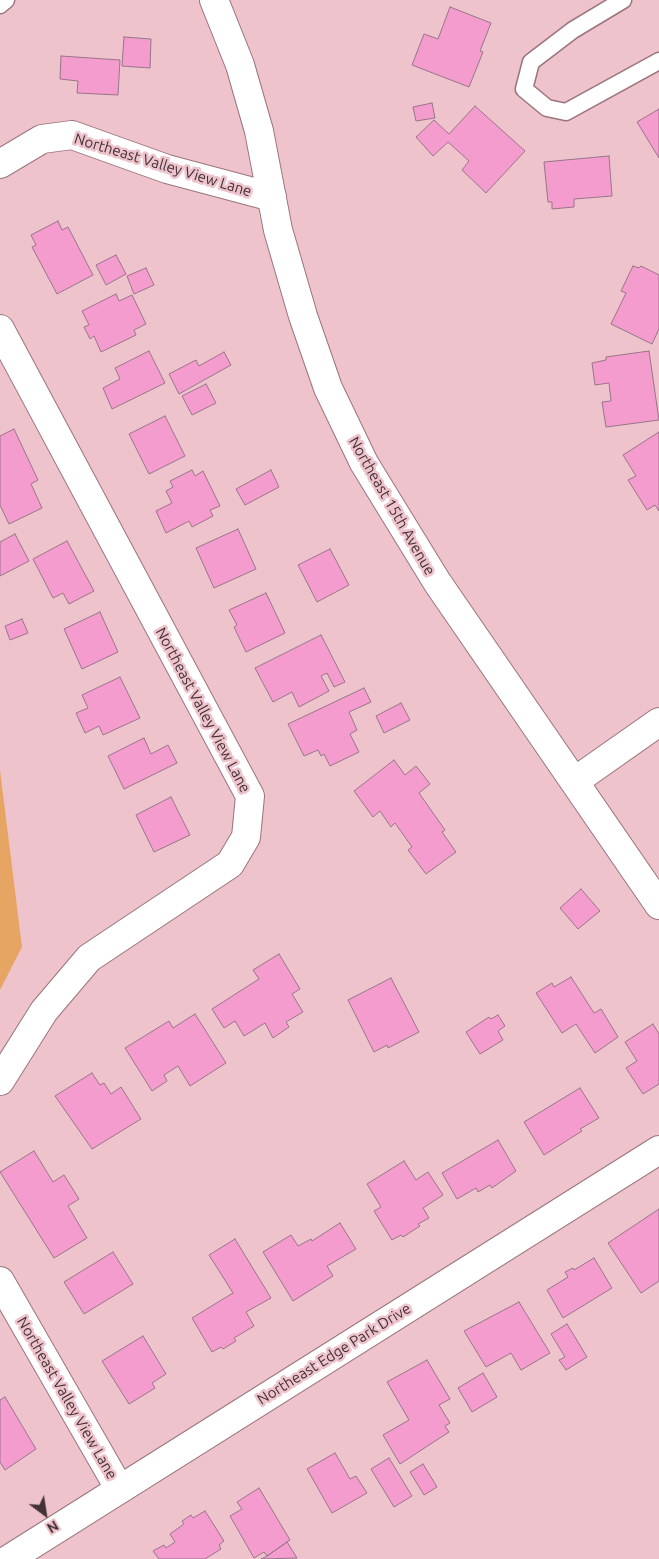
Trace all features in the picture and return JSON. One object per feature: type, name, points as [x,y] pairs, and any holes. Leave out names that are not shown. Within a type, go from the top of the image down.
[{"type":"street","name":"Northeast 15th Avenue","points":[[214,0],[240,65],[259,131],[278,230],[303,316],[328,388],[364,463],[437,582],[659,905]]},
{"type":"street","name":"Northeast Valley View Lane","points":[[0,164],[42,139],[72,136],[167,169],[272,197]]},
{"type":"street","name":"Northeast Valley View Lane","points":[[0,329],[250,796],[246,837],[230,864],[89,958],[44,1011],[0,1081]]},
{"type":"street","points":[[575,781],[659,722]]},
{"type":"street","name":"Northeast Edge Park Drive","points":[[9,1559],[119,1488],[659,1150]]},
{"type":"street","name":"Northeast Valley View Lane","points":[[0,1281],[119,1488]]},
{"type":"lane","points":[[0,5],[6,0]]},
{"type":"lane","points":[[623,0],[573,30],[531,62],[524,89],[547,108],[566,112],[659,61]]},
{"type":"shaded area","points":[[0,770],[22,947],[0,990]]},
{"type":"building","points":[[450,7],[491,23],[480,51],[483,52],[469,87],[412,65],[424,34],[438,39]]},
{"type":"building","points":[[124,37],[151,39],[150,68],[122,66]]},
{"type":"building","points":[[61,56],[120,60],[118,95],[77,93],[78,81],[60,79]]},
{"type":"building","points":[[432,103],[435,118],[416,121],[413,107]]},
{"type":"building","points":[[475,106],[525,151],[486,193],[462,170],[469,161],[448,142],[433,156],[416,137],[434,120],[449,134]]},
{"type":"building","points":[[659,109],[659,158],[637,122]]},
{"type":"building","points":[[609,156],[612,196],[574,199],[574,207],[552,209],[552,202],[548,202],[544,162]]},
{"type":"building","points":[[58,221],[62,230],[68,227],[93,275],[57,294],[32,247],[36,245],[31,235]]},
{"type":"building","points":[[116,255],[126,274],[106,285],[96,265]]},
{"type":"building","points":[[633,266],[639,268],[641,266],[659,275],[659,329],[652,344],[611,324],[626,293],[621,291]]},
{"type":"building","points":[[146,268],[154,285],[134,294],[127,276]]},
{"type":"building","points":[[116,294],[119,301],[132,295],[146,324],[134,330],[136,335],[101,352],[94,336],[90,339],[84,327],[89,325],[82,311]]},
{"type":"building","points":[[149,351],[165,383],[112,409],[103,388],[120,379],[115,368]]},
{"type":"building","points":[[649,351],[659,420],[606,427],[602,402],[611,401],[609,383],[595,385],[592,363],[606,360],[606,357]]},
{"type":"building","points":[[224,352],[231,365],[179,394],[169,374],[196,360],[199,366]]},
{"type":"building","points":[[206,384],[216,403],[192,415],[182,396]]},
{"type":"building","points":[[165,416],[185,456],[149,474],[129,434]]},
{"type":"building","points":[[14,429],[38,480],[31,484],[42,508],[9,524],[0,505],[0,436]]},
{"type":"building","points":[[659,432],[659,511],[655,505],[647,510],[628,480],[636,476],[623,455]]},
{"type":"building","points":[[192,470],[195,476],[203,471],[220,506],[210,510],[213,516],[192,527],[189,521],[166,533],[156,511],[172,503],[166,491],[173,487],[170,481]]},
{"type":"building","points":[[271,470],[279,487],[245,505],[236,489]]},
{"type":"building","points":[[238,529],[256,569],[214,588],[196,548]]},
{"type":"building","points":[[15,534],[29,561],[0,576],[0,542]]},
{"type":"building","points":[[67,541],[94,591],[69,604],[63,593],[53,598],[33,559]]},
{"type":"building","points":[[330,549],[349,585],[317,602],[298,565]]},
{"type":"building","points":[[266,593],[285,633],[246,652],[234,627],[237,625],[229,610]]},
{"type":"building","points":[[100,612],[118,652],[82,669],[64,629]]},
{"type":"building","points":[[22,619],[28,633],[10,640],[5,626]]},
{"type":"building","points":[[321,635],[345,682],[334,687],[327,673],[321,676],[329,691],[299,707],[292,692],[273,702],[255,668]]},
{"type":"building","points":[[120,677],[140,718],[103,735],[99,726],[85,733],[76,713],[88,708],[82,695]]},
{"type":"building","points":[[364,688],[371,702],[349,712],[357,730],[350,734],[359,752],[330,766],[324,754],[321,756],[318,750],[304,756],[288,724]]},
{"type":"building","points":[[401,703],[410,720],[384,733],[376,716]]},
{"type":"building","points":[[144,738],[151,754],[168,745],[177,763],[124,789],[108,756]]},
{"type":"building","points":[[394,760],[405,775],[416,766],[430,784],[419,793],[445,830],[442,832],[456,852],[426,874],[408,850],[412,847],[395,823],[391,827],[380,811],[373,817],[354,791]]},
{"type":"building","points":[[171,797],[190,835],[154,852],[136,815]]},
{"type":"building","points":[[581,889],[600,911],[578,929],[560,908]]},
{"type":"building","points":[[279,954],[300,989],[292,994],[303,1012],[286,1022],[289,1027],[273,1038],[265,1023],[244,1036],[235,1021],[224,1028],[212,1009],[259,979],[253,970]]},
{"type":"building","points":[[571,977],[594,1013],[601,1009],[618,1037],[595,1053],[576,1024],[562,1033],[536,993],[552,983],[554,987]]},
{"type":"building","points":[[391,978],[419,1032],[388,1048],[387,1045],[374,1052],[348,1000]]},
{"type":"building","points":[[195,1014],[226,1063],[190,1086],[178,1066],[164,1075],[167,1081],[152,1091],[125,1048],[169,1021],[173,1028]]},
{"type":"building","points":[[498,1015],[505,1026],[498,1031],[503,1040],[480,1054],[466,1032],[489,1017],[491,1019]]},
{"type":"building","points":[[653,1024],[659,1034],[659,1084],[643,1094],[626,1068],[637,1061],[625,1042]]},
{"type":"building","points":[[92,1073],[100,1085],[104,1083],[111,1094],[121,1087],[141,1119],[92,1149],[55,1096]]},
{"type":"building","points":[[580,1088],[599,1118],[544,1155],[524,1122]]},
{"type":"building","points":[[498,1140],[516,1171],[492,1188],[490,1185],[478,1192],[476,1188],[457,1199],[442,1173]]},
{"type":"building","points":[[34,1151],[53,1182],[64,1175],[79,1199],[68,1206],[87,1238],[54,1258],[0,1172]]},
{"type":"building","points":[[404,1161],[416,1180],[428,1172],[443,1195],[423,1208],[429,1218],[418,1224],[420,1226],[403,1237],[401,1235],[392,1240],[374,1211],[381,1207],[367,1184]]},
{"type":"building","points":[[659,1209],[659,1281],[641,1293],[608,1243]]},
{"type":"building","points":[[340,1223],[356,1249],[327,1266],[333,1276],[293,1301],[263,1252],[291,1235],[298,1246],[311,1239],[312,1241]]},
{"type":"building","points":[[235,1239],[271,1298],[246,1312],[254,1326],[234,1338],[236,1341],[223,1349],[221,1347],[212,1352],[192,1318],[233,1293],[209,1255]]},
{"type":"building","points":[[113,1252],[133,1284],[84,1314],[64,1282]]},
{"type":"building","points":[[594,1258],[612,1288],[563,1318],[547,1290],[568,1277],[565,1272],[573,1268],[574,1270]]},
{"type":"building","points":[[519,1302],[550,1353],[521,1370],[511,1353],[486,1367],[464,1331]]},
{"type":"building","points":[[567,1324],[587,1357],[566,1370],[559,1360],[565,1357],[551,1334]]},
{"type":"building","points":[[143,1336],[166,1374],[152,1383],[155,1388],[129,1404],[102,1361]]},
{"type":"building","points":[[427,1360],[450,1399],[439,1405],[450,1423],[445,1426],[449,1432],[400,1464],[383,1435],[409,1420],[387,1382]]},
{"type":"building","points":[[483,1373],[497,1397],[472,1412],[458,1388]]},
{"type":"building","points":[[5,1397],[36,1449],[5,1470],[0,1462],[0,1400]]},
{"type":"building","points":[[335,1453],[350,1479],[356,1476],[367,1493],[332,1513],[307,1469]]},
{"type":"building","points":[[389,1458],[412,1496],[394,1507],[371,1469]]},
{"type":"building","points":[[423,1464],[437,1487],[424,1495],[410,1472]]},
{"type":"building","points":[[259,1488],[290,1540],[267,1556],[264,1552],[254,1558],[230,1516],[242,1509],[237,1502]]},
{"type":"building","points":[[205,1511],[224,1541],[219,1545],[221,1549],[205,1559],[159,1559],[153,1551],[164,1545],[166,1548],[175,1542],[170,1534],[184,1524],[182,1521],[191,1515],[193,1518]]},
{"type":"building","points":[[287,1542],[297,1558],[261,1559],[267,1556]]}]
